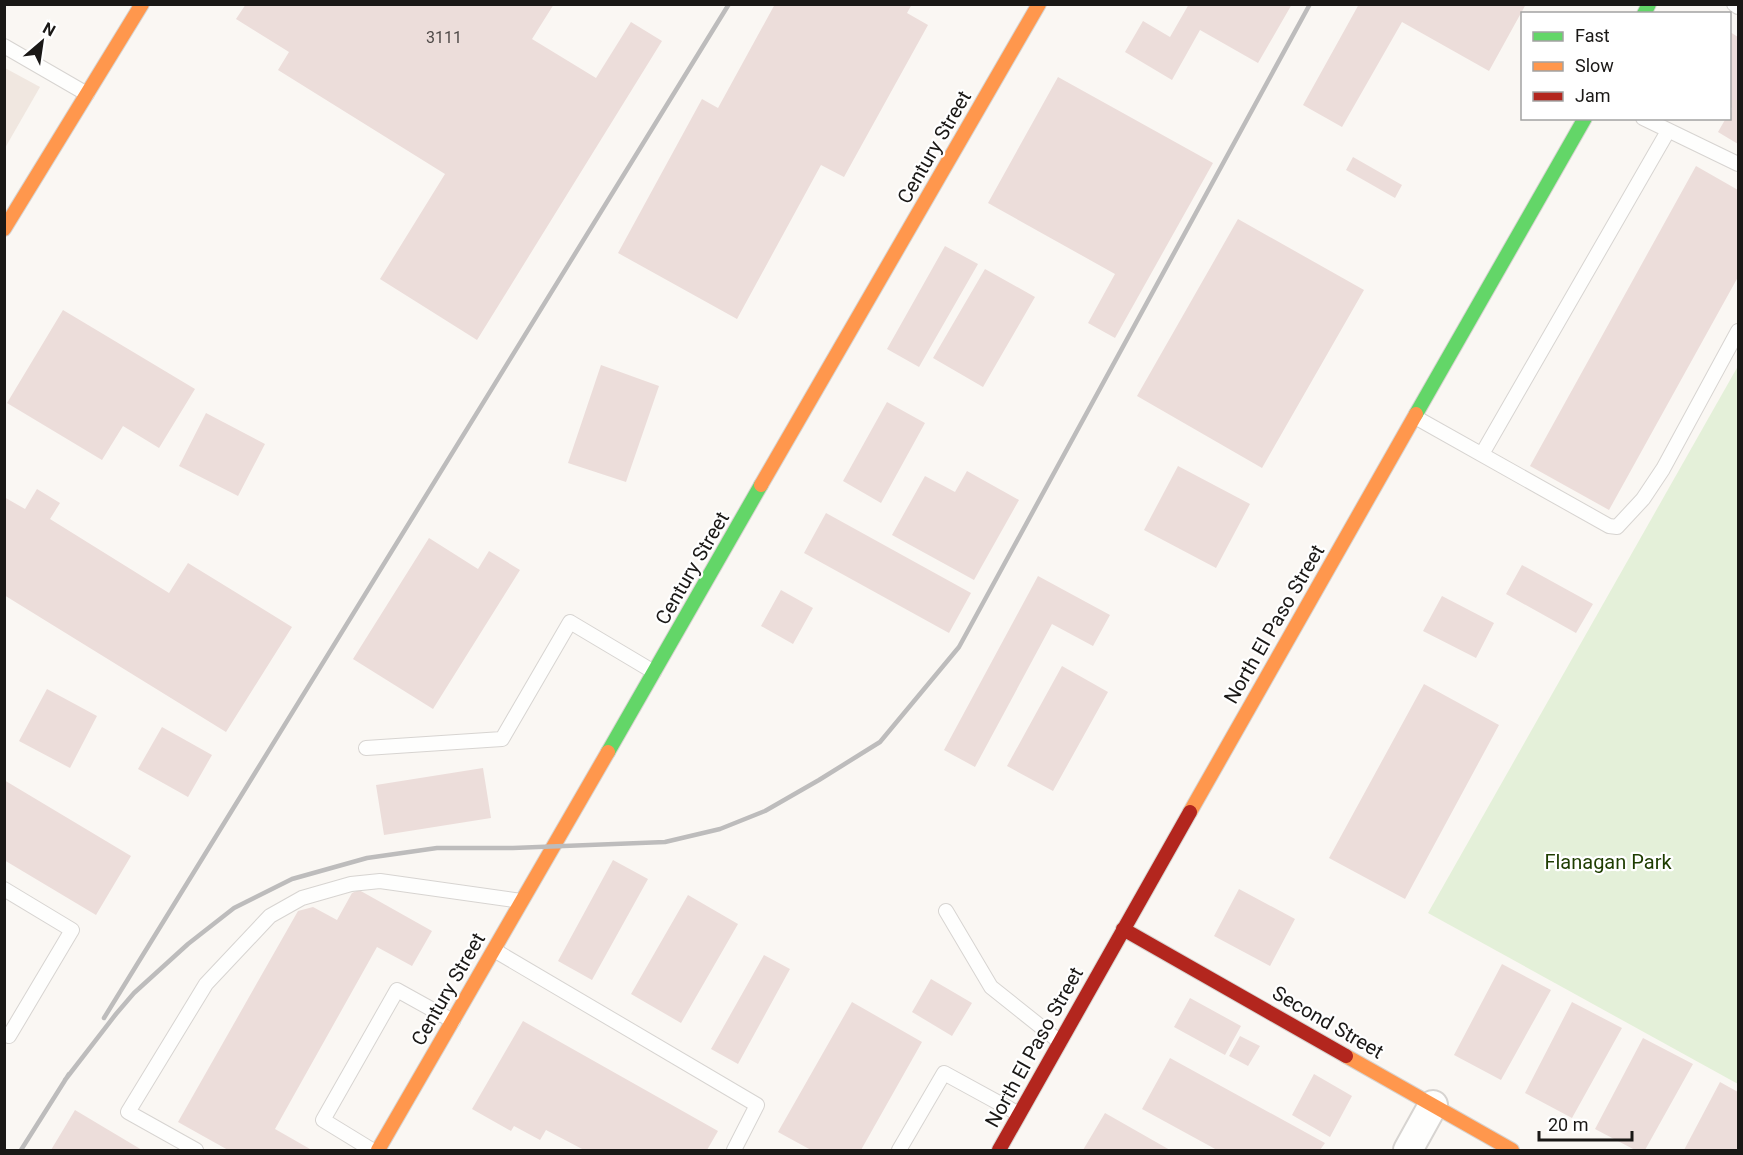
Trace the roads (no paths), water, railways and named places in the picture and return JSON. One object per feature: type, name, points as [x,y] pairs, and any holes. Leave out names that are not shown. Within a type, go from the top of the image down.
[{"type":"street","points":[[4,229],[142,4]]},
{"type":"street","name":"Century Street","points":[[378,1150],[1039,4]]},
{"type":"street","name":"North El Paso Street","points":[[999,1150],[1584,120]]},
{"type":"street","name":"Second Street","points":[[1123,929],[1512,1150]]},
{"type":"street","points":[[1408,1150],[1433,1105]]},
{"type":"lane","points":[[1734,4],[1738,7]]},
{"type":"lane","points":[[4,46],[87,94]]},
{"type":"lane","points":[[1647,120],[1738,164]]},
{"type":"lane","points":[[1482,454],[1668,131]]},
{"type":"lane","points":[[1415,417],[1609,526],[1617,527],[1643,499],[1663,469],[1738,331]]},
{"type":"lane","points":[[366,748],[502,739],[570,622],[654,672]]},
{"type":"lane","points":[[196,1150],[128,1112],[206,984],[270,916],[302,898],[351,884],[380,881],[521,901]]},
{"type":"lane","points":[[4,889],[72,930],[6,1036]]},
{"type":"lane","points":[[946,911],[991,987],[1060,1042]]},
{"type":"lane","points":[[494,950],[757,1105],[734,1150]]},
{"type":"lane","points":[[372,1150],[323,1120],[397,990],[453,1021]]},
{"type":"lane","points":[[899,1150],[944,1073],[1019,1115]]},
{"type":"railway","points":[[104,1018],[729,4]]},
{"type":"railway","points":[[65,1080],[134,993],[188,944],[234,908],[292,879],[367,858],[437,848],[513,848],[665,842],[720,829],[765,811],[880,742],[959,647],[1310,4]]},
{"type":"railway","points":[[21,1150],[69,1074]]},
{"type":"park label","name":"Flanagan Park","points":[[1608,862]]}]
